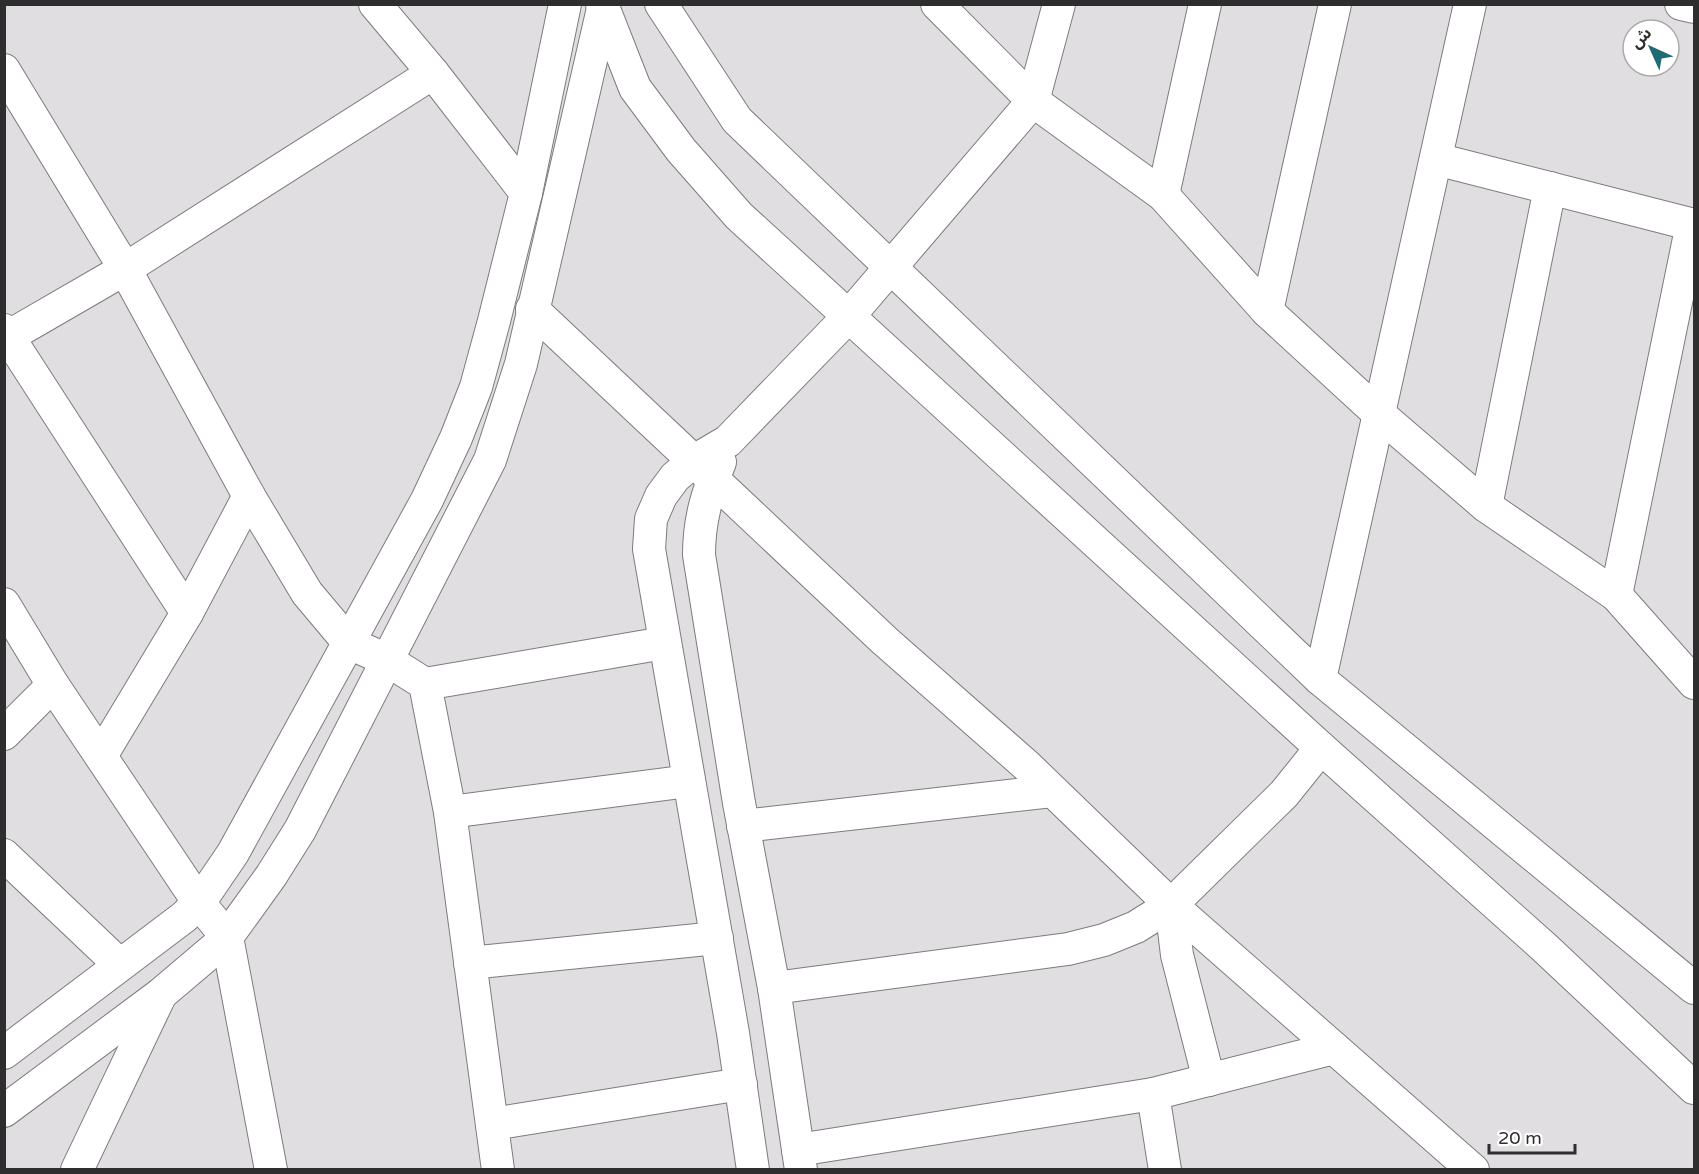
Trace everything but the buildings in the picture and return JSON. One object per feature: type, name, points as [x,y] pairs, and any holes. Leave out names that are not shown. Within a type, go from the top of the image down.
[{"type":"street","points":[[375,4],[433,73],[526,193]]},
{"type":"street","points":[[5,1052],[119,964],[161,936],[199,903],[233,853],[427,500],[456,438],[476,387],[526,193],[566,4]]},
{"type":"street","points":[[661,4],[737,120],[890,264],[1320,679],[1695,988]]},
{"type":"street","points":[[937,4],[1033,101],[1163,195],[1267,311],[1379,414],[1486,506],[1616,595],[1695,683]]},
{"type":"street","points":[[1059,4],[1033,101],[890,264],[848,317],[728,441],[704,470],[699,555],[743,826],[774,988],[799,1160],[1153,1094],[1334,1048]]},
{"type":"street","points":[[1163,195],[1205,4]]},
{"type":"street","points":[[1267,311],[1335,4]]},
{"type":"street","points":[[1320,679],[1470,4]]},
{"type":"street","points":[[1681,4],[1695,7]]},
{"type":"street","points":[[4,1111],[161,994],[226,937],[271,876],[300,830],[490,460],[521,364],[603,5]]},
{"type":"street","points":[[603,5],[635,88],[681,150],[739,216],[1321,748],[1545,948],[1695,1088]]},
{"type":"street","points":[[4,70],[125,269],[249,496],[307,593],[349,643],[387,660],[425,684],[664,643]]},
{"type":"street","points":[[187,613],[6,335],[125,269],[433,73]]},
{"type":"street","points":[[1436,159],[1694,224],[1616,595]]},
{"type":"street","points":[[1486,506],[1550,188]]},
{"type":"street","points":[[532,309],[885,641],[1052,790],[1172,905],[1473,1170]]},
{"type":"street","points":[[704,470],[675,477],[662,496],[651,519],[649,549],[717,938],[753,1170]]},
{"type":"street","points":[[101,756],[187,613],[249,496]]},
{"type":"street","points":[[4,604],[54,686],[199,903],[226,937],[271,1170]]},
{"type":"street","points":[[425,684],[450,812],[498,1170]]},
{"type":"street","points":[[4,734],[54,686]]},
{"type":"street","points":[[774,988],[1068,950],[1104,940],[1136,927],[1172,905],[1284,794],[1321,748]]},
{"type":"street","points":[[450,812],[689,781]]},
{"type":"street","points":[[743,826],[1052,790]]},
{"type":"street","points":[[4,855],[119,964]]},
{"type":"street","points":[[1172,905],[1177,955],[1209,1080]]},
{"type":"street","points":[[470,963],[717,938]]},
{"type":"street","points":[[77,1170],[161,994]]},
{"type":"street","points":[[492,1124],[741,1084]]},
{"type":"street","points":[[1153,1094],[1165,1170]]}]
